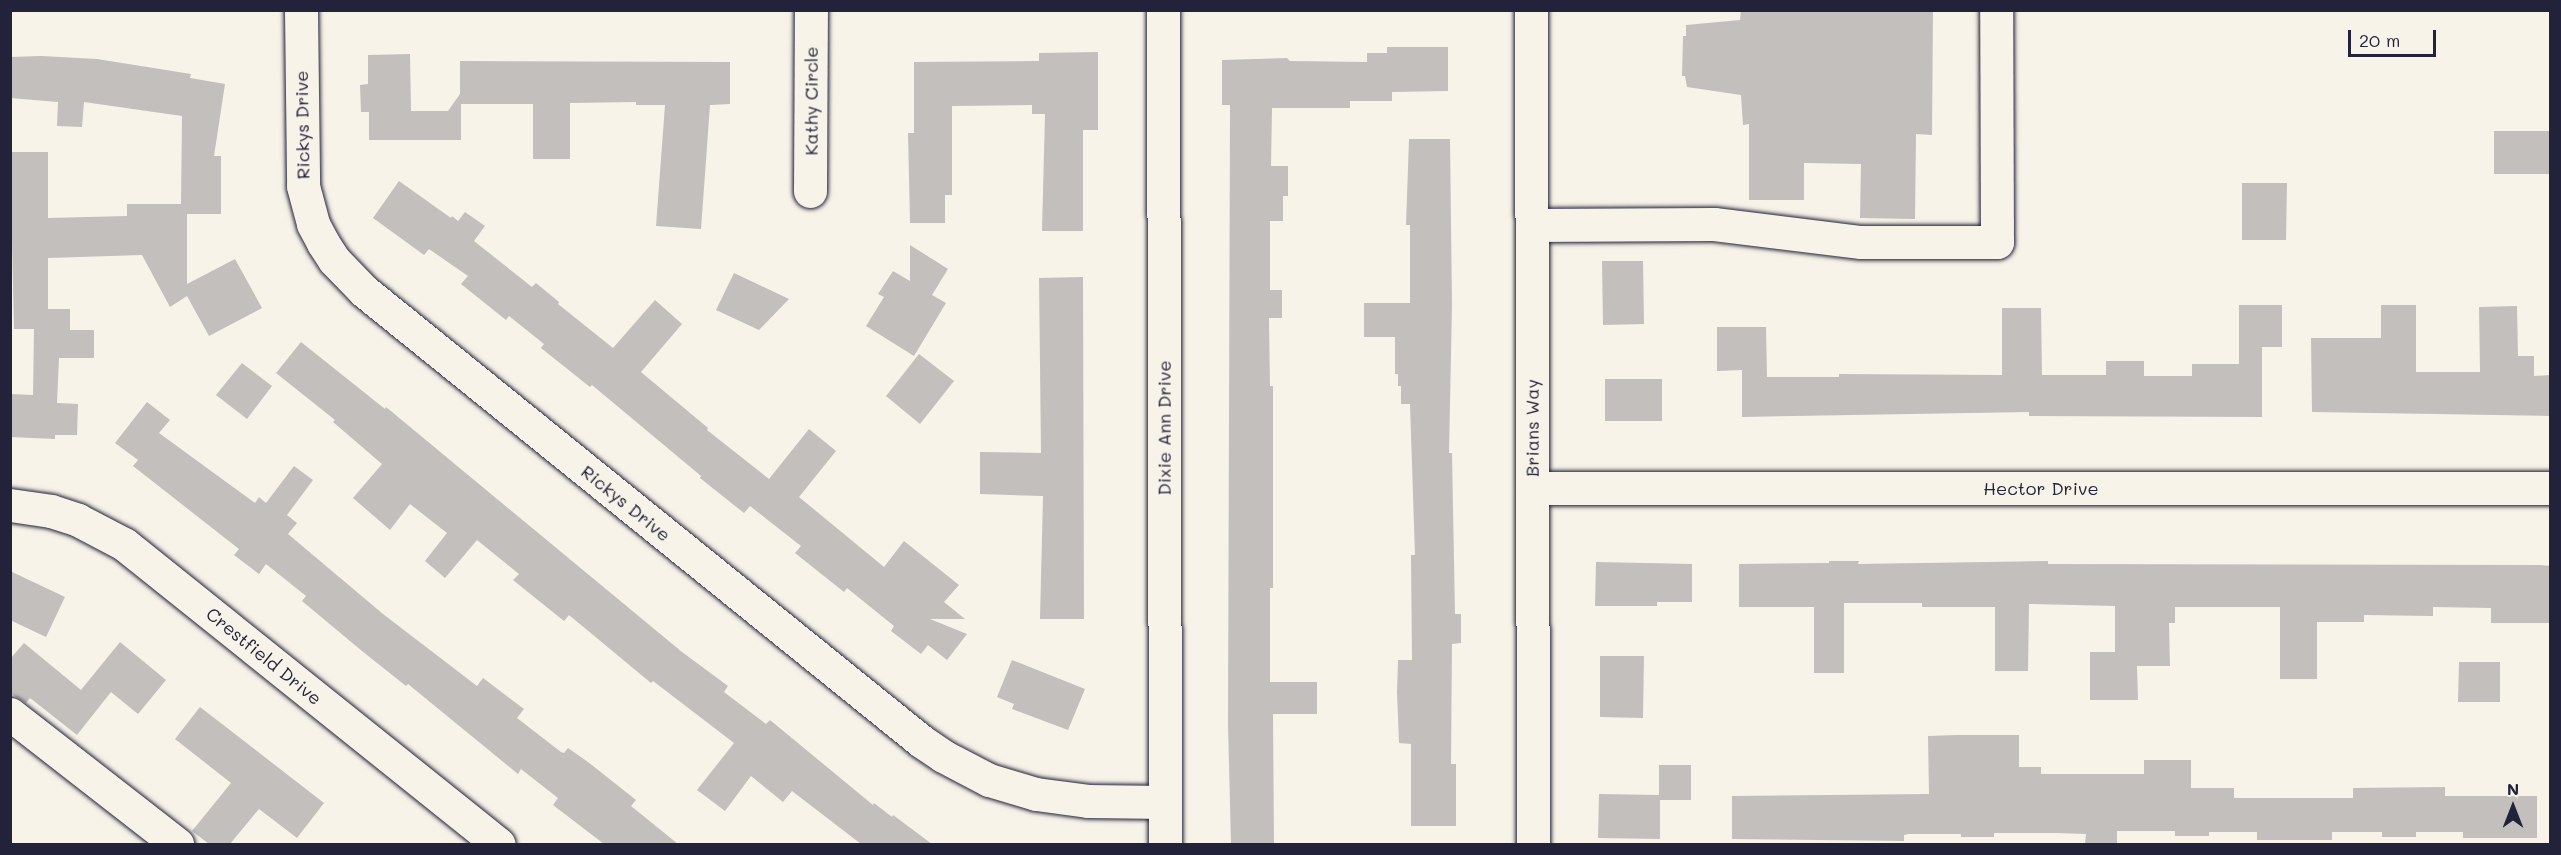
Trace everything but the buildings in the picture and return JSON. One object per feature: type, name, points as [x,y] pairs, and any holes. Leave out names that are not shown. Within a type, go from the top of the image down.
[{"type":"street","name":"Rickys Drive","points":[[301,10],[303,186],[313,224],[323,243],[334,260],[364,291],[921,741],[943,756],[989,780],[1036,794],[1088,801],[1165,802]]},
{"type":"street","name":"Kathy Circle","points":[[810,191],[811,10]]},
{"type":"street","name":"Dixie Ann Drive","points":[[1163,10],[1165,844]]},
{"type":"street","name":"Brians Way","points":[[1531,10],[1533,844]]},
{"type":"street","points":[[1532,225],[1714,224],[1861,242],[1997,242],[1996,10]]},
{"type":"street","name":"Hector Drive","points":[[1532,488],[2550,488]]},
{"type":"street","name":"Crestfield Drive","points":[[10,505],[51,511],[78,520],[124,544],[499,844]]},
{"type":"street","points":[[10,714],[177,844]]}]
